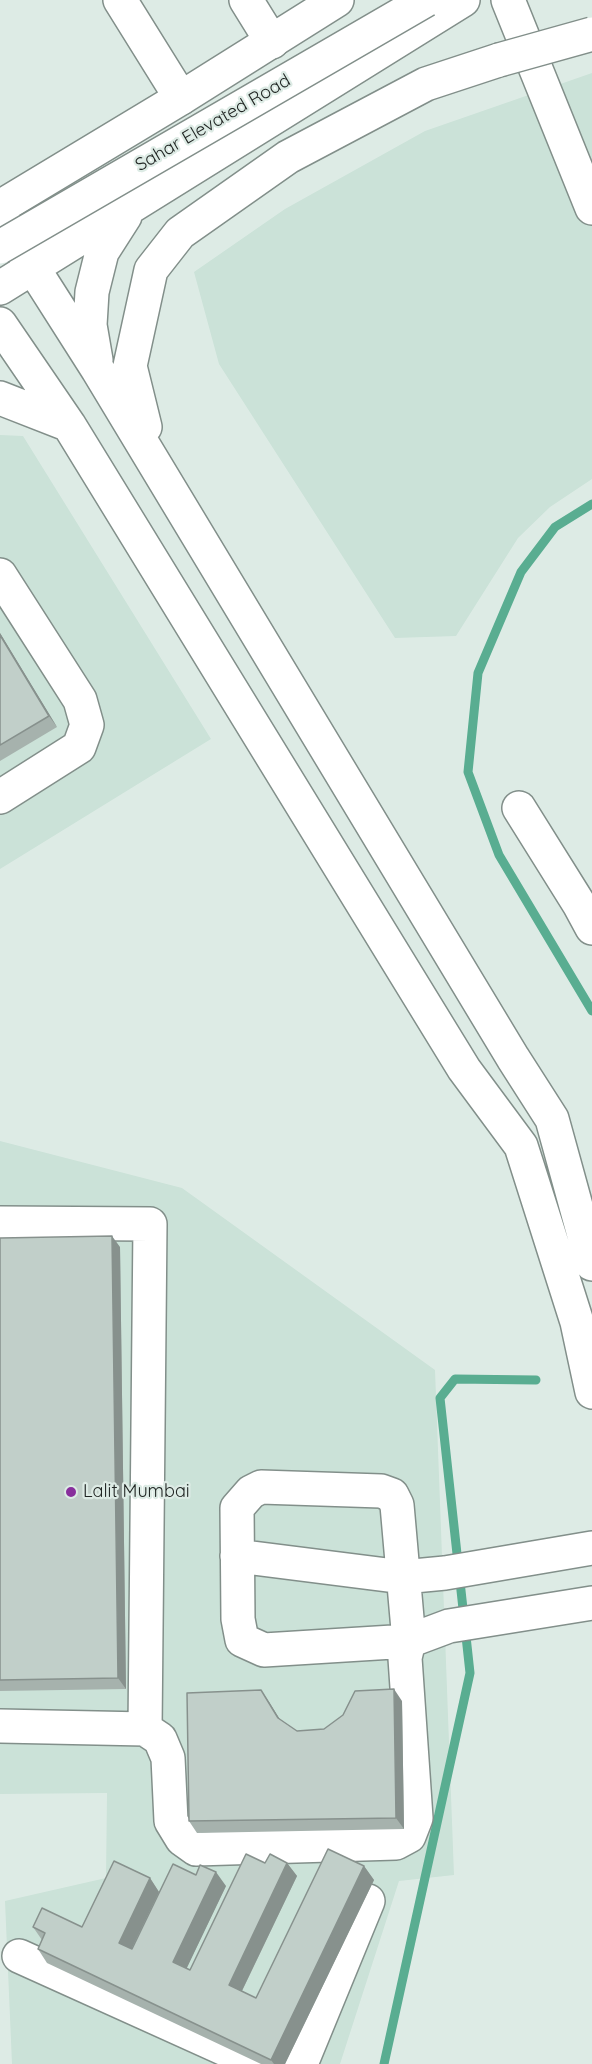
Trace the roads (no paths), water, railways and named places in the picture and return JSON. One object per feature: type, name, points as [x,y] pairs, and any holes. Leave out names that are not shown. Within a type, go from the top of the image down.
[{"type":"main road","points":[[120,0],[181,98]]},
{"type":"main road","points":[[246,0],[272,42]]},
{"type":"main road","points":[[0,207],[181,98],[337,0]]},
{"type":"main road","name":"Sahar Elevated Road","points":[[0,247],[426,0]]},
{"type":"main road","points":[[0,288],[463,0]]},
{"type":"main road","points":[[508,0],[592,208]]},
{"type":"main road","points":[[158,469],[142,418],[130,366],[151,270],[180,233],[288,157],[426,84],[499,60],[592,34]]},
{"type":"main road","points":[[98,370],[90,326],[92,292],[102,252],[130,208]]},
{"type":"main road","points":[[0,216],[98,370],[552,1119],[592,1264]]},
{"type":"main road","points":[[0,324],[69,424],[464,1069],[521,1146],[577,1322],[592,1392]]},
{"type":"main road","points":[[0,398],[69,424]]},
{"type":"main road","points":[[0,575],[80,700],[87,725],[79,747],[0,797]]},
{"type":"main road","points":[[519,808],[592,928]]},
{"type":"main road","points":[[0,1223],[150,1224],[145,1729]]},
{"type":"main road","points":[[0,1726],[145,1729],[160,1739],[168,1758],[171,1821],[182,1839],[196,1849],[396,1843],[409,1836],[416,1818],[405,1658],[409,1641],[397,1505],[392,1495],[381,1491],[261,1487],[251,1492],[237,1508],[237,1619],[242,1640],[264,1650],[409,1641],[463,1623],[592,1603]]},
{"type":"main road","points":[[237,1556],[403,1577],[461,1570],[592,1548]]},
{"type":"main road","points":[[301,2064],[368,1901]]},
{"type":"main road","points":[[19,1956],[258,2064]]},
{"type":"waterway","points":[[592,504],[555,527],[521,572],[478,673],[468,772],[499,855],[592,1011]]},
{"type":"waterway","points":[[384,2064],[470,1673],[440,1398],[455,1379],[536,1380]]},
{"type":"place","name":"Lalit Mumbai","points":[[71,1492]]}]
